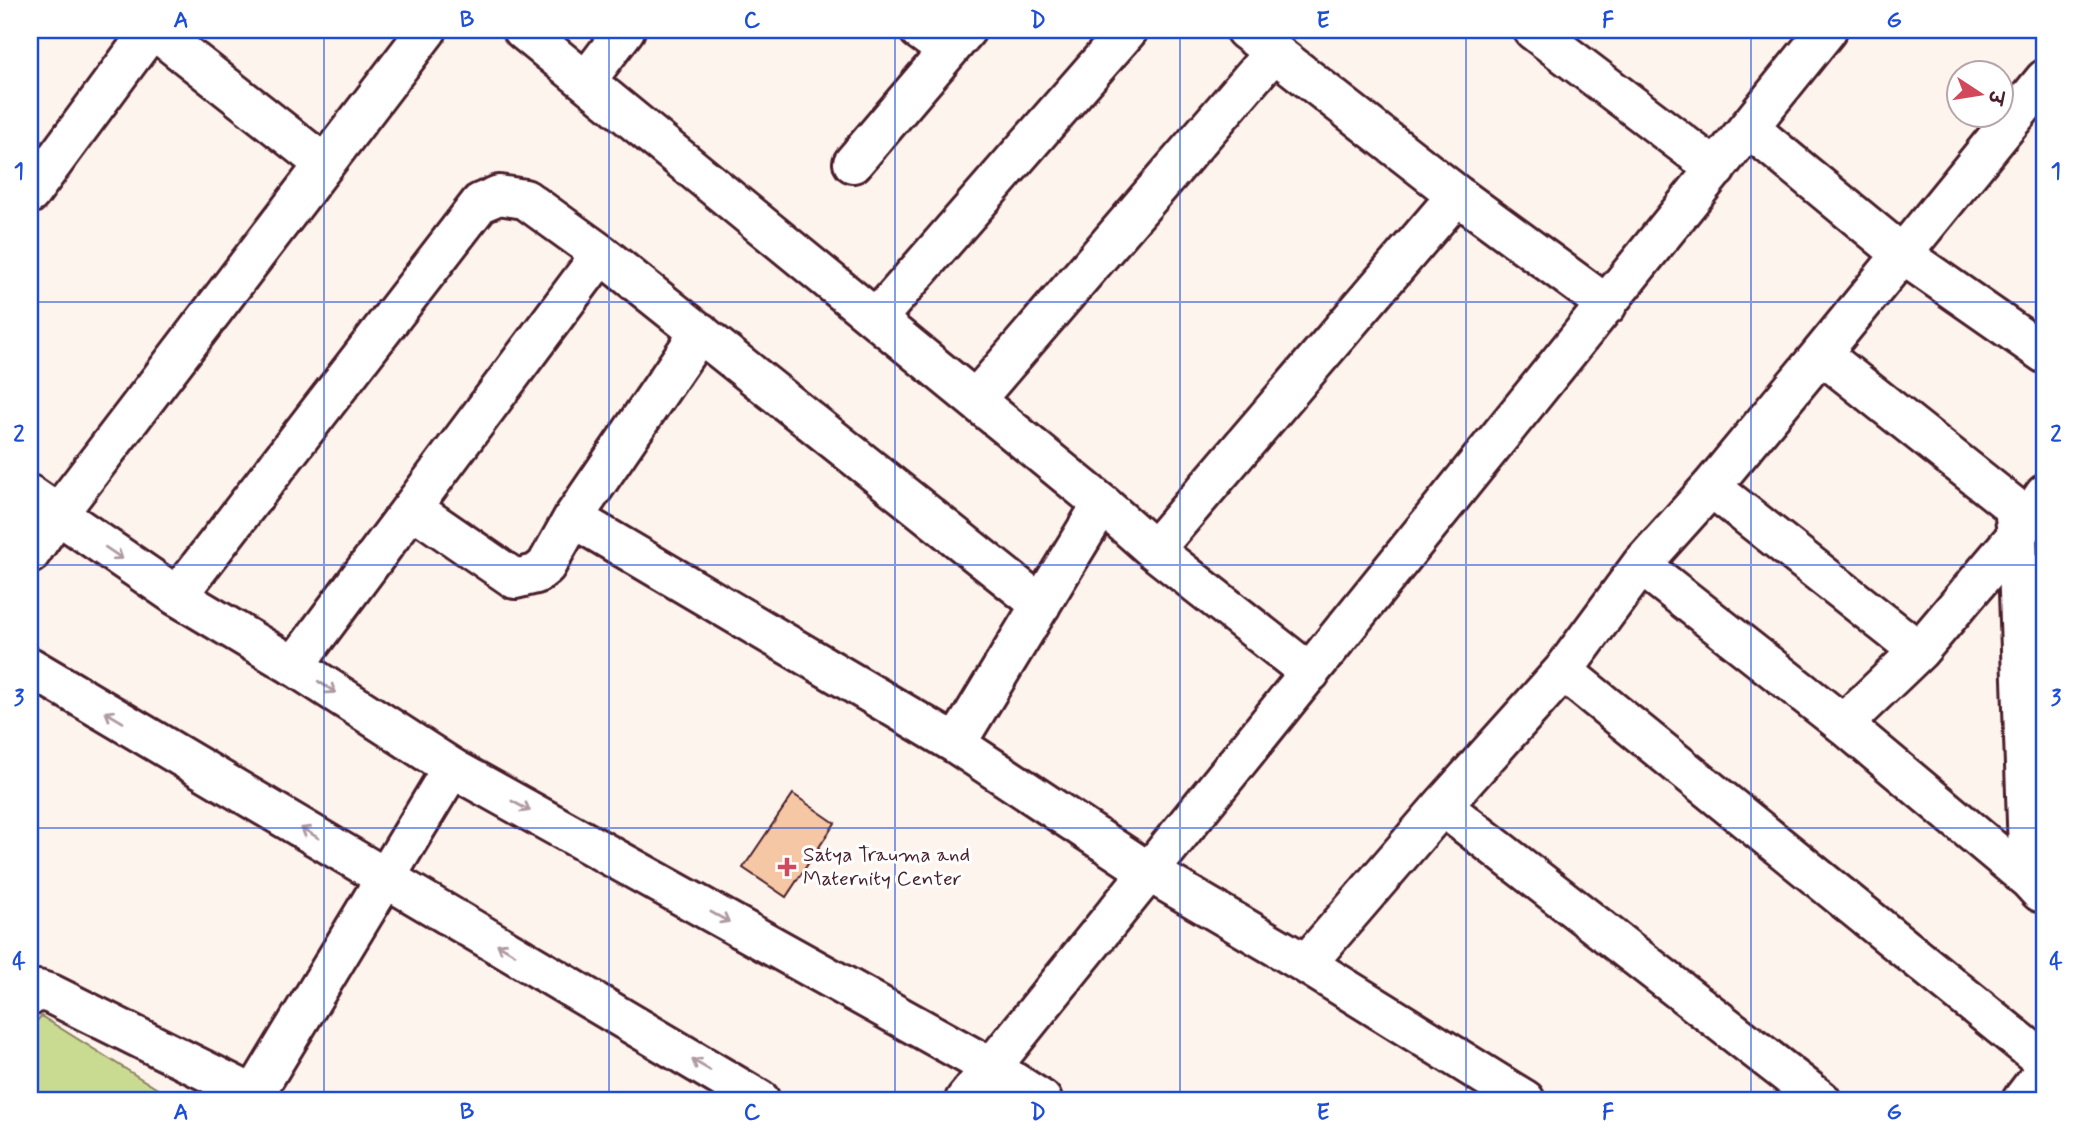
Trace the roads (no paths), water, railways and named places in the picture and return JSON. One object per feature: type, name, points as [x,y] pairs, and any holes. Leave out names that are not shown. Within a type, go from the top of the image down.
[{"type":"street","points":[[30,194],[153,30],[324,164]]},
{"type":"street","points":[[30,554],[43,505],[324,164],[427,30]]},
{"type":"street","points":[[523,30],[1102,504],[1154,551],[1310,673]]},
{"type":"street","points":[[586,82],[625,30]]},
{"type":"street","points":[[876,319],[1128,30]]},
{"type":"street","points":[[965,1100],[1827,30]]},
{"type":"street","points":[[1545,33],[1716,169]]},
{"type":"street","points":[[853,163],[944,37]]},
{"type":"street","points":[[975,400],[1259,41],[1457,195],[1606,305]]},
{"type":"street","points":[[1306,964],[1563,671],[1641,565],[1711,487],[2045,79]]},
{"type":"street","points":[[1749,128],[1903,255],[2045,354]]},
{"type":"street","points":[[177,596],[480,203],[499,195],[525,199],[601,254],[1041,605]]},
{"type":"street","points":[[1154,551],[1457,195]]},
{"type":"street","points":[[294,666],[601,254]]},
{"type":"street","points":[[412,508],[515,579],[537,574],[546,566],[573,518],[700,332]]},
{"type":"street","points":[[1821,354],[2014,507],[2037,889]]},
{"type":"street","points":[[1711,487],[1919,651]]},
{"type":"street","points":[[1843,724],[1919,651],[2017,535],[2045,494]]},
{"type":"street","points":[[956,744],[1102,504]]},
{"type":"street","points":[[43,505],[177,596],[294,666],[452,768],[992,1068],[1042,1100]]},
{"type":"street","points":[[573,518],[956,744],[1149,872],[1306,964],[1525,1100]]},
{"type":"street","points":[[1641,565],[1843,724],[2037,889]]},
{"type":"street","points":[[30,667],[760,1100]]},
{"type":"street","points":[[1563,671],[2045,1062]]},
{"type":"street","points":[[30,996],[38,990],[51,994],[253,1098],[452,768]]},
{"type":"street","points":[[1442,806],[1821,1100]]},
{"type":"street","points":[[2022,1100],[2045,1070]]},
{"type":"place","name":"Satya Trauma and Maternity Center","points":[[787,867]]}]
